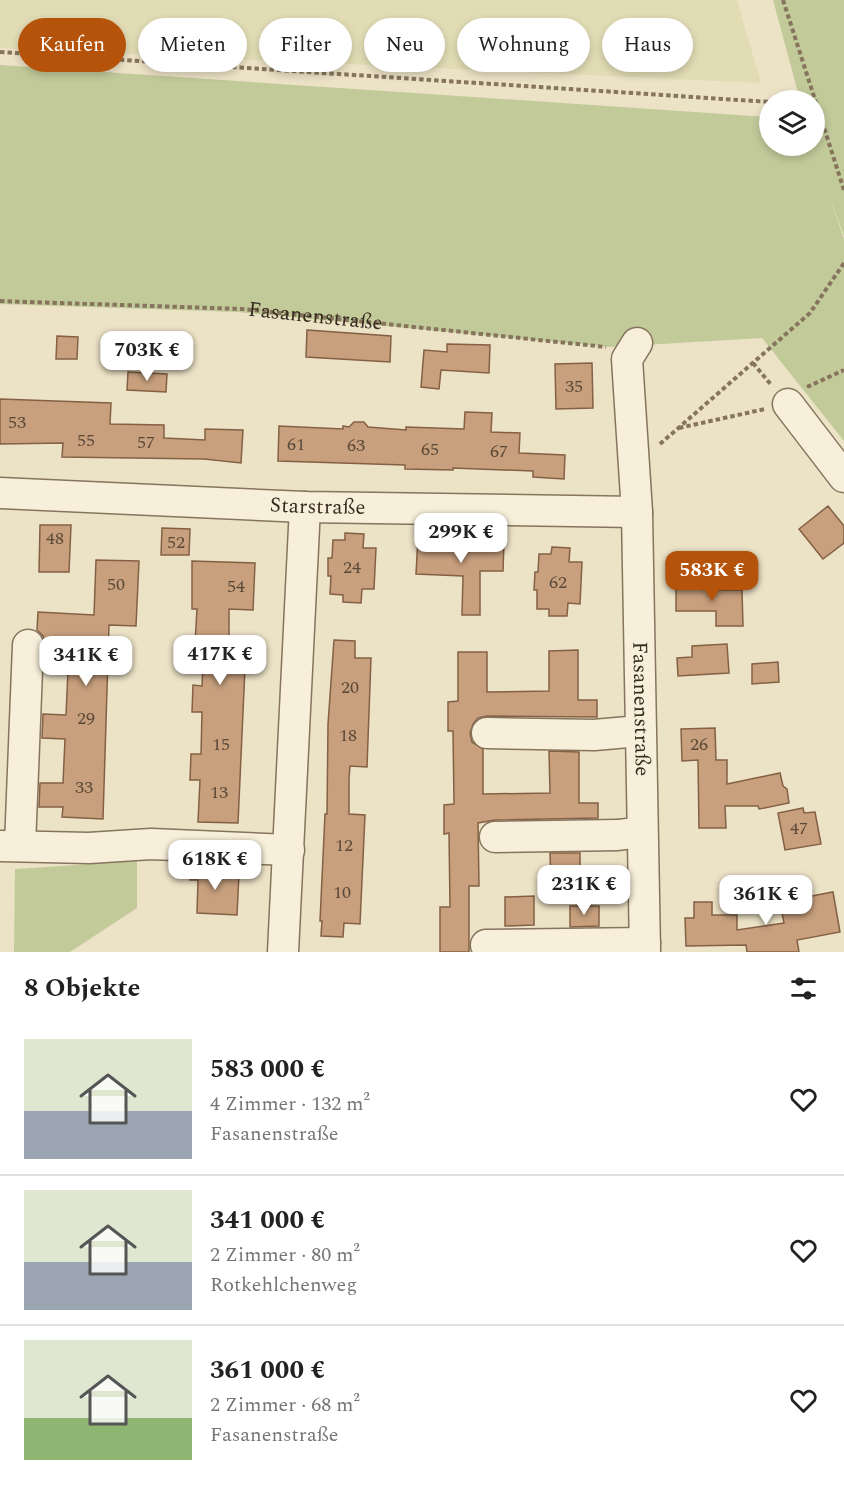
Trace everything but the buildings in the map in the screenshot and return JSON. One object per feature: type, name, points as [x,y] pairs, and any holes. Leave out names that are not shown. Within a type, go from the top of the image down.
[{"type":"street","name":"Fasanenstraße","points":[[632,351],[645,948]]},
{"type":"street","points":[[788,405],[844,477]]},
{"type":"street","name":"Starstraße","points":[[0,493],[305,507],[637,513]]},
{"type":"street","points":[[283,952],[305,507]]},
{"type":"street","points":[[28,645],[10,846],[88,848],[151,844],[289,850]]},
{"type":"street","points":[[487,733],[594,735],[640,731]]},
{"type":"street","points":[[495,837],[618,835],[641,832]]},
{"type":"street","points":[[486,945],[645,948]]},
{"type":"path","points":[[783,0],[811,90]]},
{"type":"path","points":[[0,52],[759,101]]},
{"type":"path","points":[[825,132],[844,190]]},
{"type":"path","points":[[844,263],[810,313],[678,429],[788,405],[810,384],[844,370]]},
{"type":"path","name":"Fasanenstraße","points":[[0,301],[242,309],[632,351]]},
{"type":"shaded area","points":[[0,0],[737,0],[761,83],[522,72],[590,72],[590,18],[457,18],[457,69],[445,68],[445,18],[364,18],[364,65],[352,64],[352,18],[259,18],[259,60],[247,59],[247,18],[138,18],[138,54],[126,54],[126,18],[18,18],[18,49],[0,48]]},
{"type":"green space","points":[[773,0],[844,0],[844,236],[829,195],[844,239],[844,441],[762,338],[611,347],[236,312],[0,304],[0,65],[18,66],[18,72],[104,72],[759,116],[759,156],[825,156],[825,90],[797,90]]},
{"type":"green space","points":[[137,861],[137,908],[70,952],[14,952],[15,869]]}]
